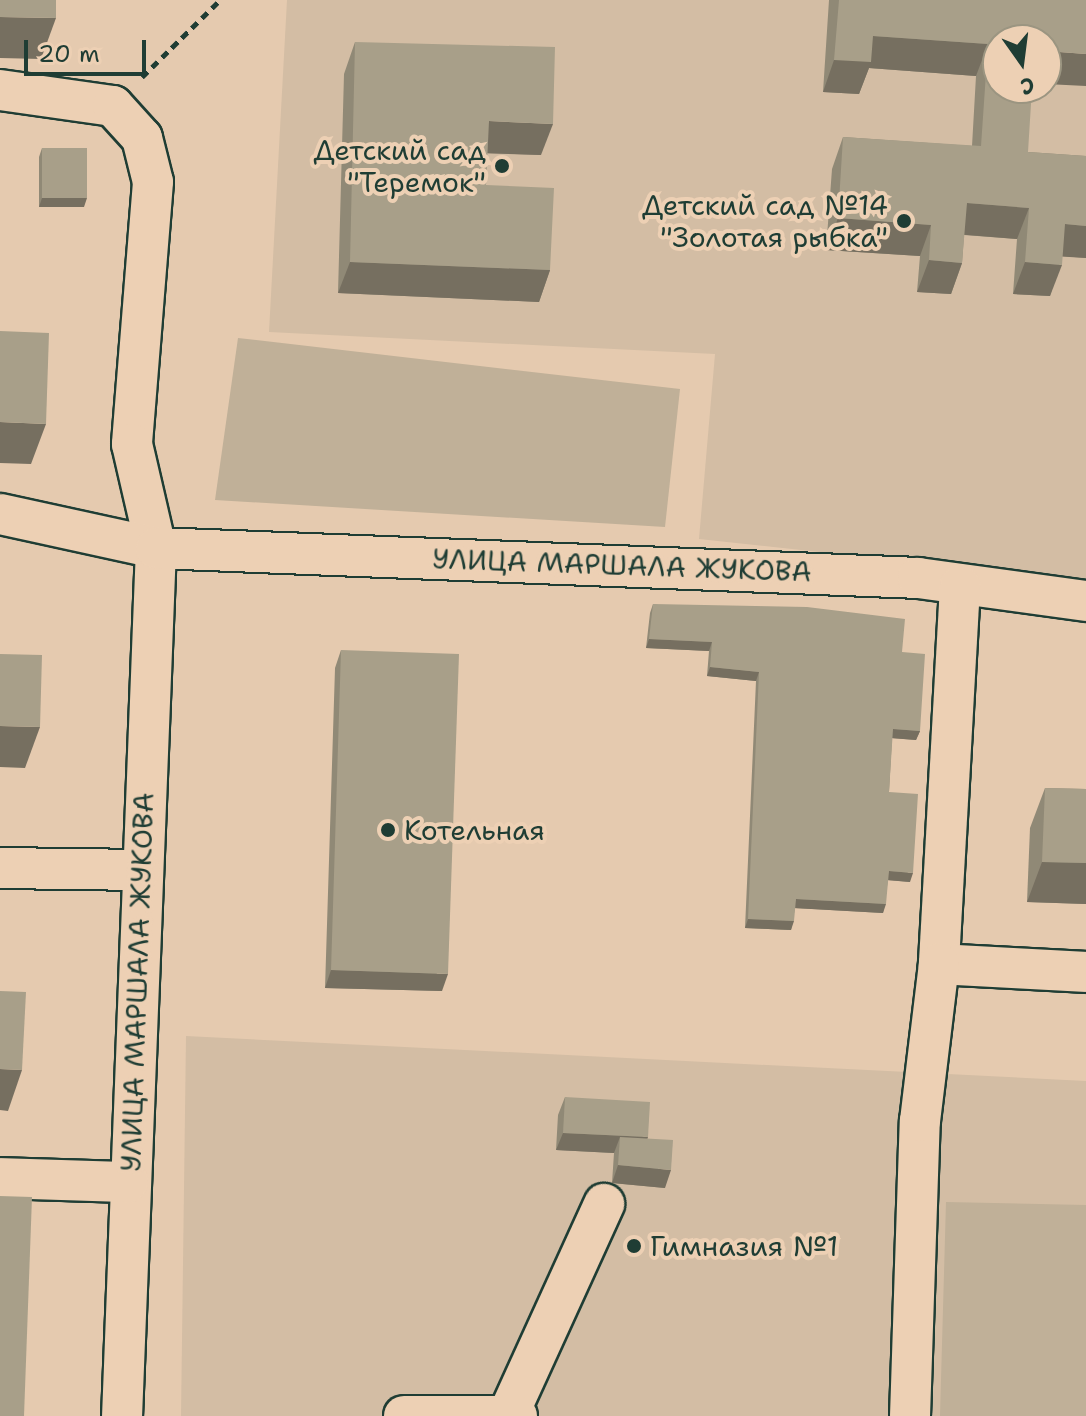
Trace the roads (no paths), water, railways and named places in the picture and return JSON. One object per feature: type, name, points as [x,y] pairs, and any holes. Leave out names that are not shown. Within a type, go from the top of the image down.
[{"type":"street","name":"УЛИЦА МАРШАЛА ЖУКОВА","points":[[0,90],[113,106],[142,138],[153,182],[132,444],[156,548],[140,870],[122,1416]]},
{"type":"street","points":[[0,514],[156,548]]},
{"type":"street","name":"УЛИЦА МАРШАЛА ЖУКОВА","points":[[156,548],[584,561],[960,586],[1086,601]]},
{"type":"street","points":[[910,1416],[920,1121],[939,964],[960,586]]},
{"type":"street","points":[[0,868],[140,870]]},
{"type":"street","points":[[939,964],[1086,972]]},
{"type":"street","points":[[0,1178],[128,1182]]},
{"type":"street","points":[[508,1415],[604,1204]]},
{"type":"street","points":[[404,1416],[517,1416]]},
{"type":"place","name":"Детский сад \"Теремок\"","points":[[502,166]]},
{"type":"place","name":"Детский сад №14 \"Золотая рыбка\"","points":[[904,221]]},
{"type":"place","name":"Котельная","points":[[388,830]]},
{"type":"place","name":"Гимназия №1","points":[[634,1246]]}]
